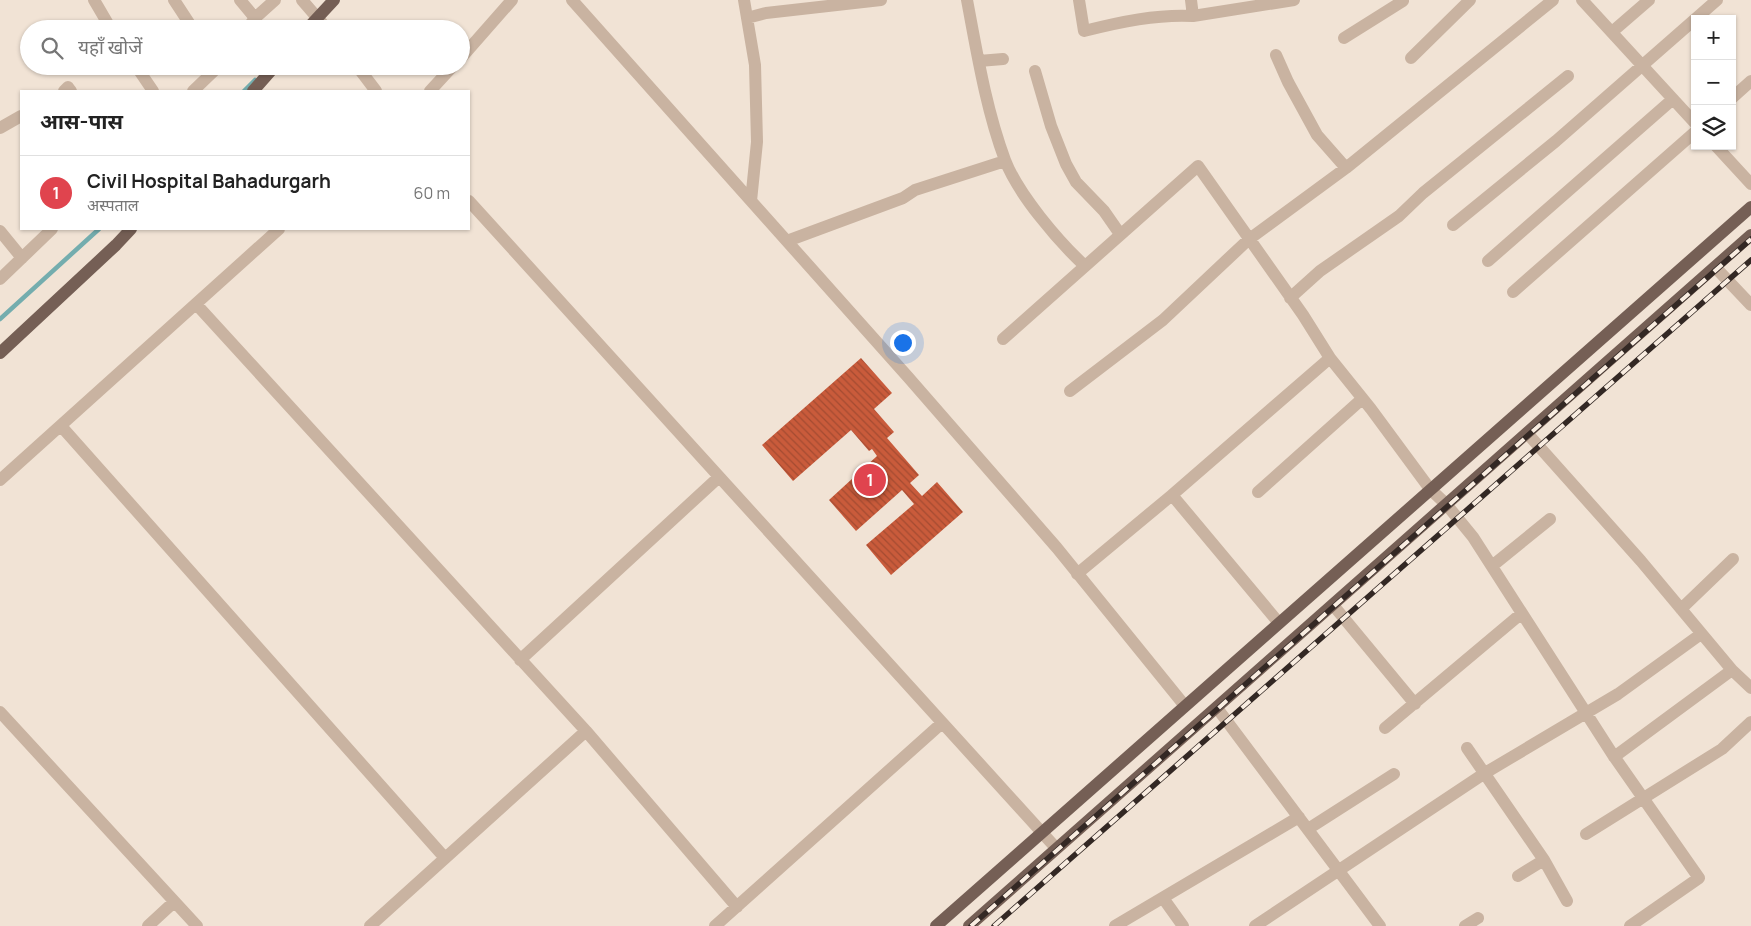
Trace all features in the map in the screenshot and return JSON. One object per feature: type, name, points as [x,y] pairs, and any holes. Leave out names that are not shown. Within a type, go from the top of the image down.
[{"type":"main road","points":[[314,20],[334,0]]},
{"type":"main road","points":[[254,90],[266,75]]},
{"type":"main road","points":[[936,926],[1751,207]]},
{"type":"main road","points":[[0,353],[130,230]]},
{"type":"main road","points":[[969,926],[1751,235]]},
{"type":"street","points":[[94,0],[106,20]]},
{"type":"street","points":[[174,0],[187,20]]},
{"type":"street","points":[[240,0],[255,18],[274,0]]},
{"type":"street","points":[[302,0],[320,20]]},
{"type":"street","points":[[470,48],[512,0]]},
{"type":"street","points":[[572,0],[908,377],[1077,574],[1185,706]]},
{"type":"street","points":[[744,0],[755,65],[757,142],[752,201]]},
{"type":"street","points":[[747,18],[774,12],[881,0]]},
{"type":"street","points":[[967,0],[979,61],[1005,161],[1024,197],[1069,251],[1085,266]]},
{"type":"street","points":[[1078,0],[1084,31],[1146,19],[1177,15],[1193,16],[1294,0]]},
{"type":"street","points":[[1191,0],[1193,16]]},
{"type":"street","points":[[1344,38],[1403,0]]},
{"type":"street","points":[[1411,58],[1470,0]]},
{"type":"street","points":[[1070,392],[1163,320],[1248,240],[1346,168],[1553,0]]},
{"type":"street","points":[[1582,0],[1691,119]]},
{"type":"street","points":[[1612,32],[1649,0]]},
{"type":"street","points":[[1453,225],[1556,141],[1641,64],[1717,0]]},
{"type":"street","points":[[1276,55],[1288,82],[1317,135],[1346,168]]},
{"type":"street","points":[[979,61],[1003,59]]},
{"type":"street","points":[[1035,71],[1066,164],[1076,182],[1104,211],[1120,234]]},
{"type":"street","points":[[142,75],[152,90]]},
{"type":"street","points":[[194,90],[210,75]]},
{"type":"street","points":[[364,75],[375,90]]},
{"type":"street","points":[[431,90],[445,75]]},
{"type":"street","points":[[1290,298],[1320,271],[1400,216],[1423,192],[1568,76]]},
{"type":"street","points":[[1736,94],[1751,81]]},
{"type":"street","points":[[1488,261],[1673,99]]},
{"type":"street","points":[[0,128],[20,117]]},
{"type":"street","points":[[1513,292],[1691,136]]},
{"type":"street","points":[[1720,150],[1751,184]]},
{"type":"street","points":[[787,241],[902,198],[915,190],[1005,161]]},
{"type":"street","points":[[1003,339],[1198,166],[1248,240],[1303,315],[1330,358],[1430,489],[1446,504],[1473,537],[1614,757],[1699,878],[1630,926]]},
{"type":"street","points":[[470,202],[1056,848]]},
{"type":"street","points":[[0,279],[51,230]]},
{"type":"street","points":[[0,480],[278,230]]},
{"type":"street","points":[[0,231],[22,258]]},
{"type":"street","points":[[1715,267],[1751,305]]},
{"type":"street","points":[[196,304],[586,731],[737,907]]},
{"type":"street","points":[[1077,574],[1172,495],[1330,358]]},
{"type":"street","points":[[1258,492],[1362,398]]},
{"type":"street","points":[[61,426],[445,858]]},
{"type":"street","points":[[1527,433],[1624,541],[1732,670],[1751,688]]},
{"type":"street","points":[[520,660],[719,477]]},
{"type":"street","points":[[1172,495],[1279,623]]},
{"type":"street","points":[[1492,566],[1550,519]]},
{"type":"street","points":[[1681,609],[1733,559]]},
{"type":"street","points":[[1333,605],[1415,704]]},
{"type":"street","points":[[1385,728],[1522,613]]},
{"type":"street","points":[[1255,926],[1485,773],[1587,714],[1701,634]]},
{"type":"street","points":[[1614,757],[1732,670]]},
{"type":"street","points":[[1217,708],[1380,926]]},
{"type":"street","points":[[0,712],[197,926]]},
{"type":"street","points":[[1586,834],[1722,748],[1751,722]]},
{"type":"street","points":[[715,926],[942,723]]},
{"type":"street","points":[[370,926],[586,731]]},
{"type":"street","points":[[1467,748],[1544,860],[1567,901]]},
{"type":"street","points":[[1308,829],[1394,774]]},
{"type":"street","points":[[1115,926],[1299,818]]},
{"type":"street","points":[[1518,876],[1544,860]]},
{"type":"street","points":[[1163,898],[1183,926]]},
{"type":"street","points":[[148,926],[174,902]]},
{"type":"street","points":[[1465,926],[1478,918]]},
{"type":"building","points":[[861,358],[892,393],[874,409],[894,432],[887,438],[919,475],[910,483],[922,496],[937,482],[963,512],[891,575],[866,545],[914,504],[902,490],[856,531],[829,500],[877,456],[872,449],[869,451],[851,430],[793,481],[762,445]]},
{"type":"waterway","points":[[245,90],[255,80]]},
{"type":"waterway","points":[[0,319],[98,230]]},
{"type":"railway","points":[[971,926],[1751,239]]},
{"type":"railway","points":[[994,926],[1751,260]]},
{"type":"place","name":"Civil Hospital Bahadurgarh","points":[[870,480]]}]
